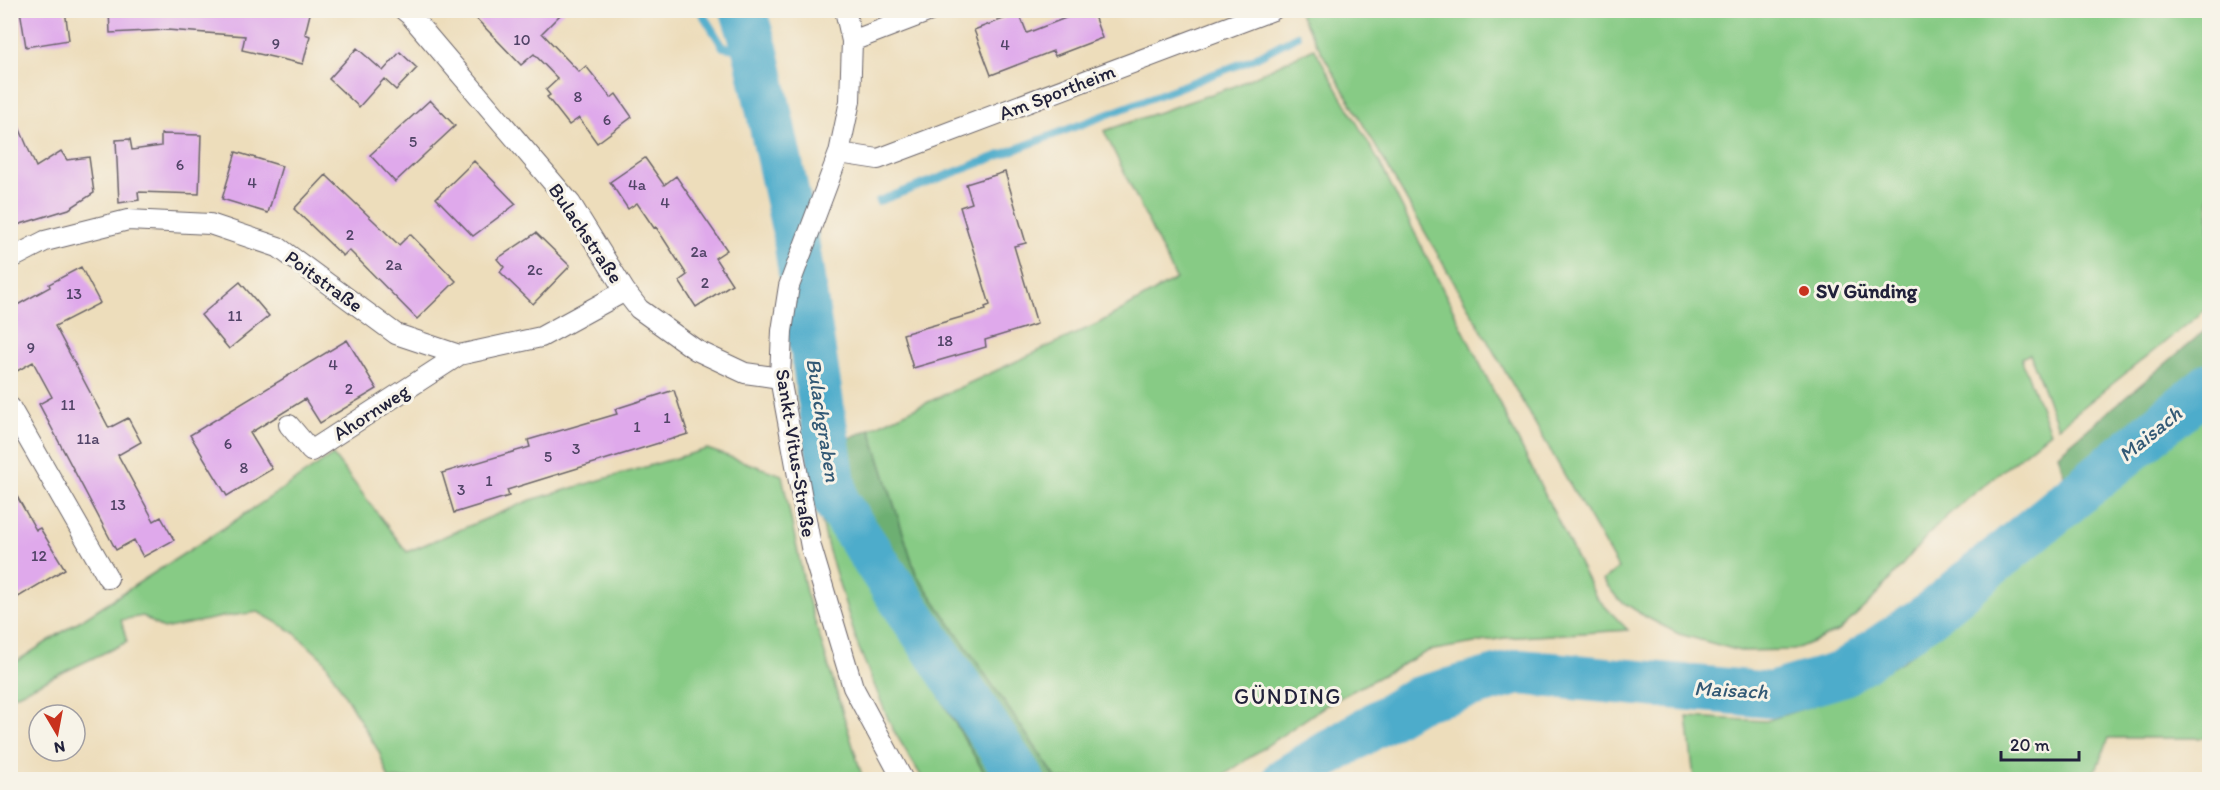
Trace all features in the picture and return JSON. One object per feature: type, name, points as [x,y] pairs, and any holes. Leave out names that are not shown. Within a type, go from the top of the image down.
[{"type":"street","name":"Bulachstraße","points":[[404,10],[571,204],[625,291],[639,309],[696,350],[745,373],[780,378]]},
{"type":"street","name":"Sankt-Vitus-Straße","points":[[845,10],[852,41],[850,101],[839,153],[789,286],[782,331],[780,378],[811,547],[853,687],[903,780]]},
{"type":"street","points":[[852,41],[933,10]]},
{"type":"street","name":"Am Sportheim","points":[[839,153],[878,159],[1273,10]]},
{"type":"street","name":"Poitstraße","points":[[10,259],[45,241],[128,220],[210,224],[278,247],[396,334],[459,355]]},
{"type":"street","points":[[459,355],[541,337],[625,291]]},
{"type":"street","name":"Ahornweg","points":[[289,425],[311,451],[459,355]]},
{"type":"street","points":[[10,407],[108,578]]},
{"type":"green space","name":"SV Günding","points":[[1298,11],[2209,11],[2209,307],[2058,427],[2030,354],[2021,358],[2050,432],[1948,515],[1873,599],[1839,631],[1793,650],[1740,651],[1679,634],[1618,599],[1603,580],[1618,568]]},
{"type":"green space","points":[[1314,48],[1381,165],[1596,597],[1628,630],[1504,638],[1428,651],[1328,704],[1218,779],[1057,779],[916,574],[870,429],[1099,323],[1176,279],[1104,131],[1235,86]]},
{"type":"green space","points":[[2209,327],[2209,362],[2108,447],[2065,478],[2058,454]]},
{"type":"green space","points":[[2209,405],[2209,738],[2109,738],[2092,779],[1694,779],[1687,717],[1766,721],[1835,698],[1903,661],[2033,556]]},
{"type":"green space","points":[[870,429],[916,574],[1057,779],[988,779],[835,524],[819,451]]},
{"type":"green space","points":[[707,449],[782,475],[806,592],[863,779],[389,779],[379,752],[324,660],[292,631],[258,612],[163,629],[143,616],[121,620],[127,642],[11,697],[11,665],[333,455],[407,552],[531,500]]},
{"type":"green space","points":[[819,451],[835,524],[988,779],[923,779],[892,728],[858,646],[828,548],[807,459]]},
{"type":"building","points":[[20,10],[65,10],[69,40],[26,47]]},
{"type":"building","points":[[109,10],[311,10],[305,34],[310,36],[303,64],[242,50],[245,36],[167,30],[110,33]]},
{"type":"building","points":[[468,10],[565,10],[542,33],[579,72],[586,66],[611,98],[616,94],[632,117],[597,143],[579,118],[569,125],[547,97],[550,95],[546,90],[558,79],[534,54],[521,65]]},
{"type":"building","points":[[1086,10],[1092,10],[1102,38],[1055,56],[1053,51],[991,75],[974,30],[1019,13],[1027,33]]},
{"type":"building","points":[[357,48],[383,71],[400,52],[417,68],[396,90],[384,79],[359,107],[329,79]]},
{"type":"building","points":[[430,100],[455,126],[395,182],[370,155]]},
{"type":"building","points":[[10,106],[36,167],[61,151],[67,160],[89,157],[94,193],[69,209],[14,226],[10,215]]},
{"type":"building","points":[[161,134],[201,135],[199,194],[138,192],[139,200],[119,203],[116,140],[130,139],[132,150],[161,146]]},
{"type":"building","points":[[236,152],[282,166],[268,213],[222,199]]},
{"type":"building","points":[[645,158],[664,185],[676,176],[727,250],[715,258],[732,284],[696,307],[679,281],[687,275],[656,227],[654,228],[637,203],[628,209],[610,182]]},
{"type":"building","points":[[474,161],[516,204],[473,236],[436,198]]},
{"type":"building","points":[[1005,172],[1026,243],[1014,246],[1037,324],[985,340],[986,347],[913,368],[903,334],[986,310],[985,307],[990,305],[960,207],[972,203],[966,184]]},
{"type":"building","points":[[326,175],[399,245],[410,234],[456,281],[417,319],[349,250],[343,256],[294,209]]},
{"type":"building","points":[[536,233],[570,266],[533,304],[500,272],[504,267],[497,259]]},
{"type":"building","points":[[81,267],[100,303],[55,326],[109,428],[128,418],[141,442],[118,455],[154,521],[161,517],[174,540],[143,557],[134,540],[116,550],[39,404],[52,397],[33,362],[10,375],[10,309]]},
{"type":"building","points":[[240,282],[269,316],[229,349],[201,315]]},
{"type":"building","points":[[347,340],[377,389],[320,423],[305,399],[250,433],[272,469],[227,496],[190,435]]},
{"type":"building","points":[[674,390],[688,434],[507,490],[509,496],[454,513],[442,473],[530,447],[528,440],[617,414],[615,409]]},
{"type":"building","points":[[10,484],[36,530],[40,528],[65,569],[10,602]]},
{"type":"waterway","points":[[700,10],[723,47],[756,52]]},
{"type":"waterway","name":"Bulachgraben","points":[[743,10],[756,52],[795,233],[836,502],[1022,780]]},
{"type":"waterway","points":[[879,201],[1251,60],[1297,36]]},
{"type":"waterway","name":"Maisach","points":[[1285,780],[1416,700],[1519,672],[1770,695],[1842,674],[1929,615],[2210,385]]},
{"type":"place","name":"SV Günding","points":[[1804,291]]},
{"type":"district","name":"GÜNDING","points":[[1288,696]]}]
